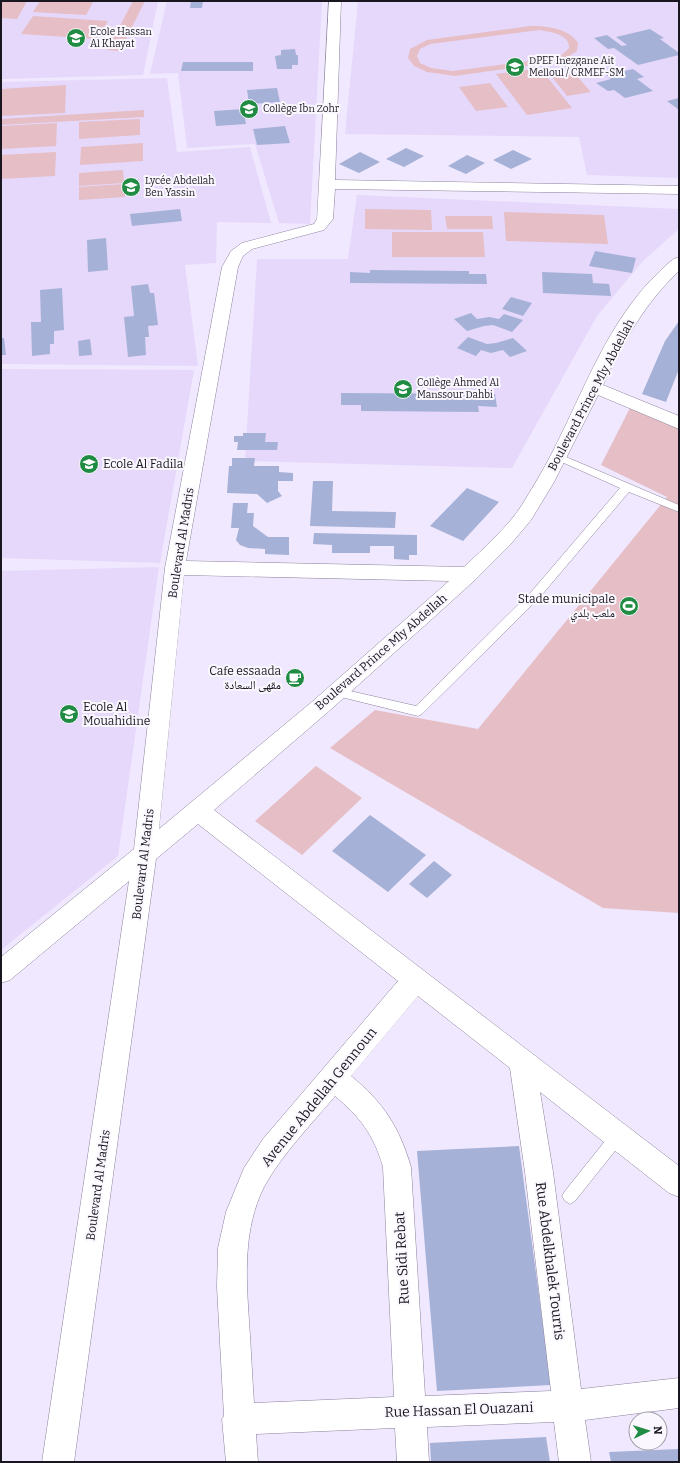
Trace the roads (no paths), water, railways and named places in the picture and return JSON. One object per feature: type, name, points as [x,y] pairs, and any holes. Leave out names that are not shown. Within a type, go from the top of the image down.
[{"type":"street","points":[[335,1],[328,184],[679,190]]},
{"type":"street","name":"Boulevard Al Madris","points":[[58,1462],[145,853],[175,568],[230,268],[236,254],[247,246],[319,227],[324,219],[328,184]]},
{"type":"street","name":"Boulevard Prince Mly Abdellah","points":[[1,972],[198,811],[337,692],[469,574],[523,517],[559,457],[593,387],[635,311],[669,270],[679,262]]},
{"type":"street","points":[[593,387],[679,422]]},
{"type":"street","points":[[175,568],[469,574]]},
{"type":"street","points":[[198,811],[679,1183]]},
{"type":"street","name":"Avenue Abdellah Gennoun","points":[[242,1462],[238,1419],[232,1279],[232,1248],[240,1212],[254,1178],[273,1149],[416,979]]},
{"type":"street","name":"Rue Abdelkhalek Tourris","points":[[522,1061],[539,1172],[575,1462]]},
{"type":"street","name":"Rue Sidi Rebat","points":[[333,1078],[365,1105],[380,1123],[391,1144],[397,1167],[413,1462]]},
{"type":"street","name":"Rue Hassan El Ouazani","points":[[238,1419],[568,1406],[679,1393]]},
{"type":"lane","points":[[559,457],[679,509]]},
{"type":"lane","points":[[337,692],[418,711],[536,594],[627,487]]},
{"type":"lane","points":[[570,1196],[618,1136]]},
{"type":"place","name":"Ecole Hassan Al Khayat","points":[[76,38]]},
{"type":"place","name":"DPEF Inezgane Ait Melloul / CRMEF-SM","points":[[515,67]]},
{"type":"place","name":"Collège Ibn Zohr","points":[[249,109]]},
{"type":"place","name":"Lycée Abdellah Ben Yassin","points":[[131,187]]},
{"type":"place","name":"Collège Ahmed Al Manssour Dahbi","points":[[403,389]]},
{"type":"place","name":"Ecole Al Fadila","points":[[89,464]]},
{"type":"place","name":"Stade municipale ملعب بلدي","points":[[629,606]]},
{"type":"place","name":"Cafe essaada مقهى السعادة","points":[[295,678]]},
{"type":"place","name":"Ecole Al Mouahidine","points":[[69,714]]}]
